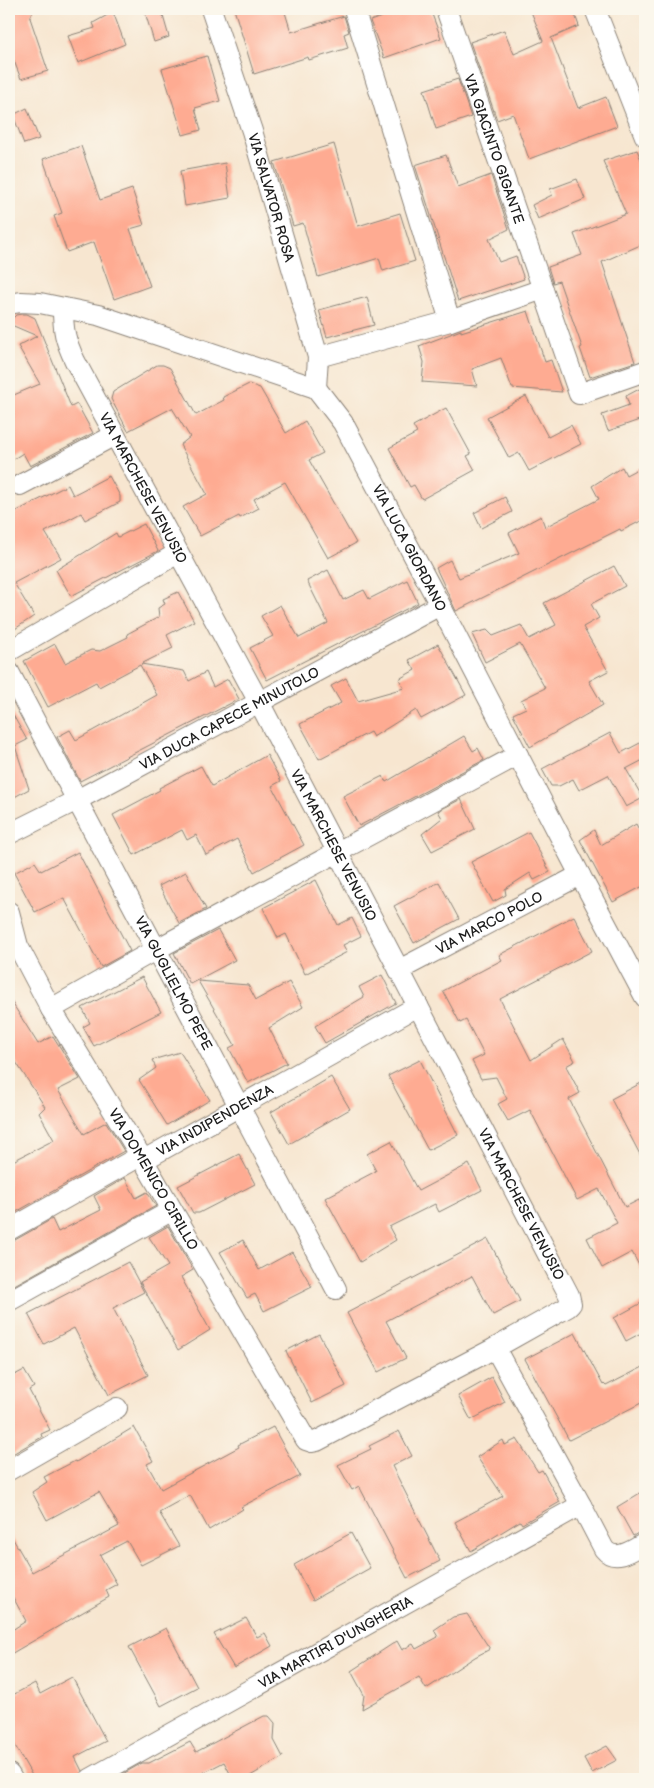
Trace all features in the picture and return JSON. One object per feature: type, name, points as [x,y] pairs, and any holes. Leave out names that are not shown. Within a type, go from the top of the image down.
[{"type":"street","name":"VIA SALVATOR ROSA","points":[[211,9],[252,131],[318,357],[316,388]]},
{"type":"street","points":[[354,9],[450,320]]},
{"type":"street","name":"VIA GIACINTO GIGANTE","points":[[446,9],[580,395],[645,371]]},
{"type":"street","points":[[595,9],[645,136]]},
{"type":"street","points":[[318,357],[450,320],[543,289]]},
{"type":"street","points":[[9,304],[31,302],[98,315],[316,388]]},
{"type":"street","name":"VIA MARCHESE VENUSIO","points":[[63,308],[63,330],[67,345],[259,702],[571,1301],[568,1307],[495,1348]]},
{"type":"street","name":"VIA LUCA GIORDANO","points":[[316,388],[343,423],[645,997]]},
{"type":"street","points":[[20,485],[115,435]]},
{"type":"street","points":[[9,651],[178,553]]},
{"type":"street","name":"VIA DUCA CAPECE MINUTOLO","points":[[11,835],[440,605]]},
{"type":"street","name":"VIA GUGLIELMO PEPE","points":[[10,677],[336,1289]]},
{"type":"street","points":[[51,1009],[337,851],[518,755]]},
{"type":"street","name":"VIA MARCO POLO","points":[[399,970],[580,876]]},
{"type":"street","name":"VIA DOMENICO CIRILLO","points":[[9,912],[18,946],[51,1009],[142,1158],[302,1436],[308,1442],[317,1441],[495,1348]]},
{"type":"street","name":"VIA INDIPENDENZA","points":[[9,1230],[133,1160],[151,1156],[418,1006]]},
{"type":"street","points":[[9,1302],[169,1212]]},
{"type":"street","points":[[495,1348],[604,1548],[609,1554],[620,1555],[645,1543]]},
{"type":"street","points":[[9,1470],[117,1408]]},
{"type":"street","name":"VIA MARTIRI D'UNGHERIA","points":[[90,1779],[581,1505]]},
{"type":"street","points":[[9,1774],[12,1779]]},
{"type":"building","points":[[9,9],[34,9],[30,18],[48,71],[21,79],[11,53],[9,53]]},
{"type":"building","points":[[144,9],[161,9],[169,37],[154,42]]},
{"type":"building","points":[[234,9],[284,9],[291,32],[344,16],[349,32],[344,34],[348,48],[309,60],[308,57],[254,74]]},
{"type":"building","points":[[404,9],[430,9],[441,38],[384,58],[370,21]]},
{"type":"building","points":[[530,9],[573,9],[579,26],[551,38],[578,108],[606,97],[617,126],[529,159],[513,114],[497,120],[470,42],[504,30],[514,54],[543,41]]},
{"type":"building","points":[[113,12],[125,44],[78,63],[68,36],[95,28],[93,23]]},
{"type":"building","points":[[207,56],[220,101],[195,108],[201,130],[183,135],[162,69]]},
{"type":"building","points":[[458,79],[471,117],[436,129],[424,90]]},
{"type":"building","points":[[27,108],[39,139],[24,144],[13,115]]},
{"type":"building","points":[[334,144],[358,226],[400,213],[415,261],[383,271],[379,258],[318,277],[303,223],[293,226],[274,162]]},
{"type":"building","points":[[81,146],[100,200],[132,189],[144,225],[130,229],[150,286],[114,299],[94,242],[67,252],[54,216],[62,213],[43,159]]},
{"type":"building","points":[[637,150],[645,169],[645,243],[602,262],[635,362],[590,377],[580,348],[582,347],[559,281],[553,283],[548,267],[582,255],[574,234],[626,214],[603,161]]},
{"type":"building","points":[[446,155],[458,187],[491,175],[509,229],[489,239],[499,262],[516,256],[524,279],[458,301],[415,165]]},
{"type":"building","points":[[225,163],[230,198],[185,206],[180,171]]},
{"type":"building","points":[[577,179],[585,199],[538,219],[532,205],[552,195],[550,189]]},
{"type":"building","points":[[367,297],[374,325],[327,337],[319,310]]},
{"type":"building","points":[[528,311],[545,362],[551,360],[562,392],[512,388],[501,358],[472,369],[477,386],[422,382],[424,362],[419,346],[461,330],[461,332]]},
{"type":"building","points":[[22,314],[35,318],[71,407],[77,404],[93,433],[30,466],[23,453],[9,462],[9,397],[40,384],[18,346],[37,336],[9,324],[16,315]]},
{"type":"building","points":[[157,365],[170,368],[196,415],[224,400],[223,397],[249,384],[260,388],[286,433],[305,421],[323,453],[309,460],[356,543],[328,558],[285,482],[254,499],[259,508],[200,536],[183,507],[207,494],[180,445],[190,437],[172,408],[128,431],[111,399],[113,392]]},
{"type":"building","points":[[645,386],[645,418],[608,431],[602,415],[629,405],[626,396]]},
{"type":"building","points":[[526,396],[548,437],[571,425],[581,444],[529,471],[519,453],[509,458],[487,417]]},
{"type":"building","points":[[446,408],[471,454],[467,456],[475,470],[422,499],[414,485],[410,487],[389,448],[417,433],[413,426]]},
{"type":"building","points":[[645,465],[645,519],[621,531],[620,529],[456,611],[436,568],[450,560],[459,578],[519,553],[509,533],[541,516],[545,527],[599,499],[592,486],[622,467],[626,475]]},
{"type":"building","points":[[109,476],[120,496],[120,502],[85,520],[81,513],[45,532],[61,558],[14,583],[34,616],[9,633],[9,515],[68,485],[73,495]]},
{"type":"building","points":[[505,497],[512,512],[481,528],[474,513]]},
{"type":"building","points":[[144,524],[158,551],[71,596],[56,570],[116,533],[118,537]]},
{"type":"building","points":[[614,566],[625,586],[591,604],[599,618],[583,627],[608,671],[589,681],[603,705],[530,747],[513,714],[526,708],[521,700],[545,688],[520,644],[485,662],[472,634],[487,630],[493,636],[521,625],[529,639],[556,625],[544,603]]},
{"type":"building","points":[[328,570],[343,600],[364,590],[369,599],[407,580],[418,603],[267,680],[250,648],[273,636],[261,616],[280,605],[299,638],[328,623],[307,581]]},
{"type":"building","points":[[178,592],[194,621],[167,635],[173,648],[141,664],[184,671],[189,681],[206,672],[213,687],[228,679],[239,699],[80,781],[57,737],[70,730],[76,740],[157,695],[140,665],[99,687],[96,682],[48,707],[24,661],[55,644],[65,663],[91,650],[100,651],[128,637],[127,634],[159,617],[158,608],[165,604],[163,599]]},
{"type":"building","points":[[438,644],[466,695],[421,719],[416,710],[373,737],[370,732],[319,759],[300,724],[341,703],[331,686],[346,678],[358,701],[404,688],[399,679],[415,670],[409,660]]},
{"type":"building","points":[[9,708],[27,740],[15,746],[29,789],[9,800]]},
{"type":"building","points":[[610,733],[621,753],[640,743],[645,752],[645,759],[626,769],[643,798],[626,807],[608,775],[579,790],[573,779],[559,786],[551,786],[542,769]]},
{"type":"building","points":[[464,736],[473,751],[478,748],[484,760],[359,826],[343,796],[383,776],[386,782]]},
{"type":"building","points":[[267,755],[281,781],[272,786],[304,845],[254,872],[237,839],[206,855],[196,835],[187,840],[182,830],[134,855],[113,815],[201,766],[212,786]]},
{"type":"building","points":[[461,799],[475,829],[432,851],[422,834],[442,818],[438,811]]},
{"type":"building","points":[[636,824],[645,841],[645,885],[613,902],[580,840],[594,830],[601,845]]},
{"type":"building","points":[[529,832],[550,872],[534,880],[530,873],[505,889],[506,895],[493,902],[471,862]]},
{"type":"building","points":[[78,852],[130,951],[101,967],[64,898],[35,912],[14,873],[35,862],[41,871]]},
{"type":"building","points":[[186,872],[206,909],[179,923],[159,886]]},
{"type":"building","points":[[316,880],[338,925],[352,918],[361,936],[343,945],[347,952],[305,974],[286,934],[278,938],[263,908]]},
{"type":"building","points":[[439,882],[459,919],[414,943],[394,906]]},
{"type":"building","points":[[574,916],[592,951],[500,999],[531,1060],[563,1039],[575,1061],[566,1066],[580,1093],[569,1099],[625,1207],[639,1200],[645,1212],[645,1277],[632,1252],[602,1268],[587,1238],[617,1223],[599,1189],[577,1200],[530,1110],[508,1121],[498,1104],[507,1099],[496,1077],[481,1079],[472,1061],[484,1055],[466,1020],[460,1023],[443,991],[502,960],[499,955]]},
{"type":"building","points":[[218,930],[235,960],[190,984],[174,953]]},
{"type":"building","points":[[382,975],[396,1003],[325,1043],[315,1026],[364,997],[359,987]]},
{"type":"building","points":[[142,977],[161,1012],[94,1046],[83,1027],[90,1023],[82,1008]]},
{"type":"building","points":[[198,981],[248,985],[256,1000],[289,982],[303,1007],[269,1028],[287,1063],[248,1083],[229,1048],[235,1045]]},
{"type":"building","points":[[9,998],[38,1044],[53,1036],[80,1079],[58,1090],[84,1134],[106,1122],[124,1151],[9,1216],[9,1163],[54,1140],[39,1113],[45,1107],[14,1059],[9,1062]]},
{"type":"building","points":[[180,1052],[210,1100],[167,1125],[139,1080],[156,1068],[152,1060]]},
{"type":"building","points":[[420,1060],[458,1135],[428,1150],[388,1076]]},
{"type":"building","points":[[331,1077],[350,1109],[289,1144],[271,1112]]},
{"type":"building","points":[[645,1081],[645,1164],[611,1099]]},
{"type":"building","points":[[391,1141],[418,1191],[469,1164],[482,1190],[439,1212],[435,1204],[389,1227],[396,1240],[360,1262],[325,1198],[376,1171],[367,1154]]},
{"type":"building","points":[[239,1154],[255,1184],[199,1213],[193,1213],[178,1186]]},
{"type":"building","points":[[125,1178],[136,1198],[147,1192],[156,1206],[9,1288],[9,1242],[52,1219],[58,1232],[101,1210],[94,1196]]},
{"type":"building","points":[[168,1226],[193,1270],[181,1277],[210,1330],[178,1350],[140,1282],[168,1266],[149,1237]]},
{"type":"building","points":[[488,1239],[520,1301],[493,1315],[472,1276],[386,1321],[406,1358],[378,1372],[347,1313]]},
{"type":"building","points":[[243,1240],[259,1270],[292,1252],[312,1287],[264,1311],[255,1294],[247,1298],[220,1252]]},
{"type":"building","points":[[128,1262],[144,1292],[113,1308],[148,1375],[109,1395],[74,1328],[44,1344],[28,1314]]},
{"type":"building","points":[[645,1301],[645,1331],[626,1341],[614,1318]]},
{"type":"building","points":[[575,1333],[603,1385],[606,1386],[645,1366],[645,1401],[569,1440],[525,1359]]},
{"type":"building","points":[[319,1334],[346,1386],[312,1403],[286,1351]]},
{"type":"building","points":[[24,1370],[34,1387],[29,1390],[50,1430],[41,1434],[42,1437],[9,1456],[9,1378]]},
{"type":"building","points":[[492,1377],[505,1402],[471,1420],[458,1396]]},
{"type":"building","points":[[134,1427],[153,1461],[147,1464],[161,1489],[273,1427],[300,1476],[241,1507],[243,1509],[209,1530],[190,1495],[159,1512],[179,1546],[141,1565],[127,1541],[100,1555],[117,1584],[106,1590],[109,1597],[9,1655],[9,1632],[26,1621],[9,1590],[9,1532],[32,1572],[119,1526],[99,1492],[47,1520],[32,1492],[47,1482],[44,1477],[76,1462]]},
{"type":"building","points":[[399,1431],[412,1456],[392,1466],[440,1561],[407,1578],[359,1486],[352,1490],[338,1465],[371,1449],[369,1446]]},
{"type":"building","points":[[517,1439],[538,1472],[542,1470],[560,1502],[522,1524],[520,1521],[471,1551],[455,1522],[503,1496],[477,1457],[503,1440],[505,1445]]},
{"type":"building","points":[[645,1490],[645,1529],[633,1536],[617,1507]]},
{"type":"building","points":[[351,1533],[370,1568],[313,1600],[294,1565]]},
{"type":"building","points":[[467,1614],[490,1649],[426,1689],[419,1677],[362,1709],[364,1695],[351,1671],[397,1641],[402,1650],[413,1644],[416,1649],[438,1637],[434,1630],[453,1617]]},
{"type":"building","points":[[246,1618],[257,1637],[265,1633],[272,1646],[234,1668],[214,1634]]},
{"type":"building","points":[[166,1628],[197,1687],[161,1706],[129,1647]]},
{"type":"building","points":[[72,1677],[106,1741],[75,1757],[82,1771],[78,1779],[34,1779],[9,1735],[9,1697],[35,1683],[40,1694]]},
{"type":"building","points":[[264,1716],[269,1716],[275,1723],[274,1740],[283,1757],[245,1779],[233,1779],[224,1762],[191,1779],[114,1779],[142,1763],[149,1763],[190,1742],[196,1752]]},
{"type":"building","points":[[607,1746],[617,1760],[592,1773],[584,1758]]}]
